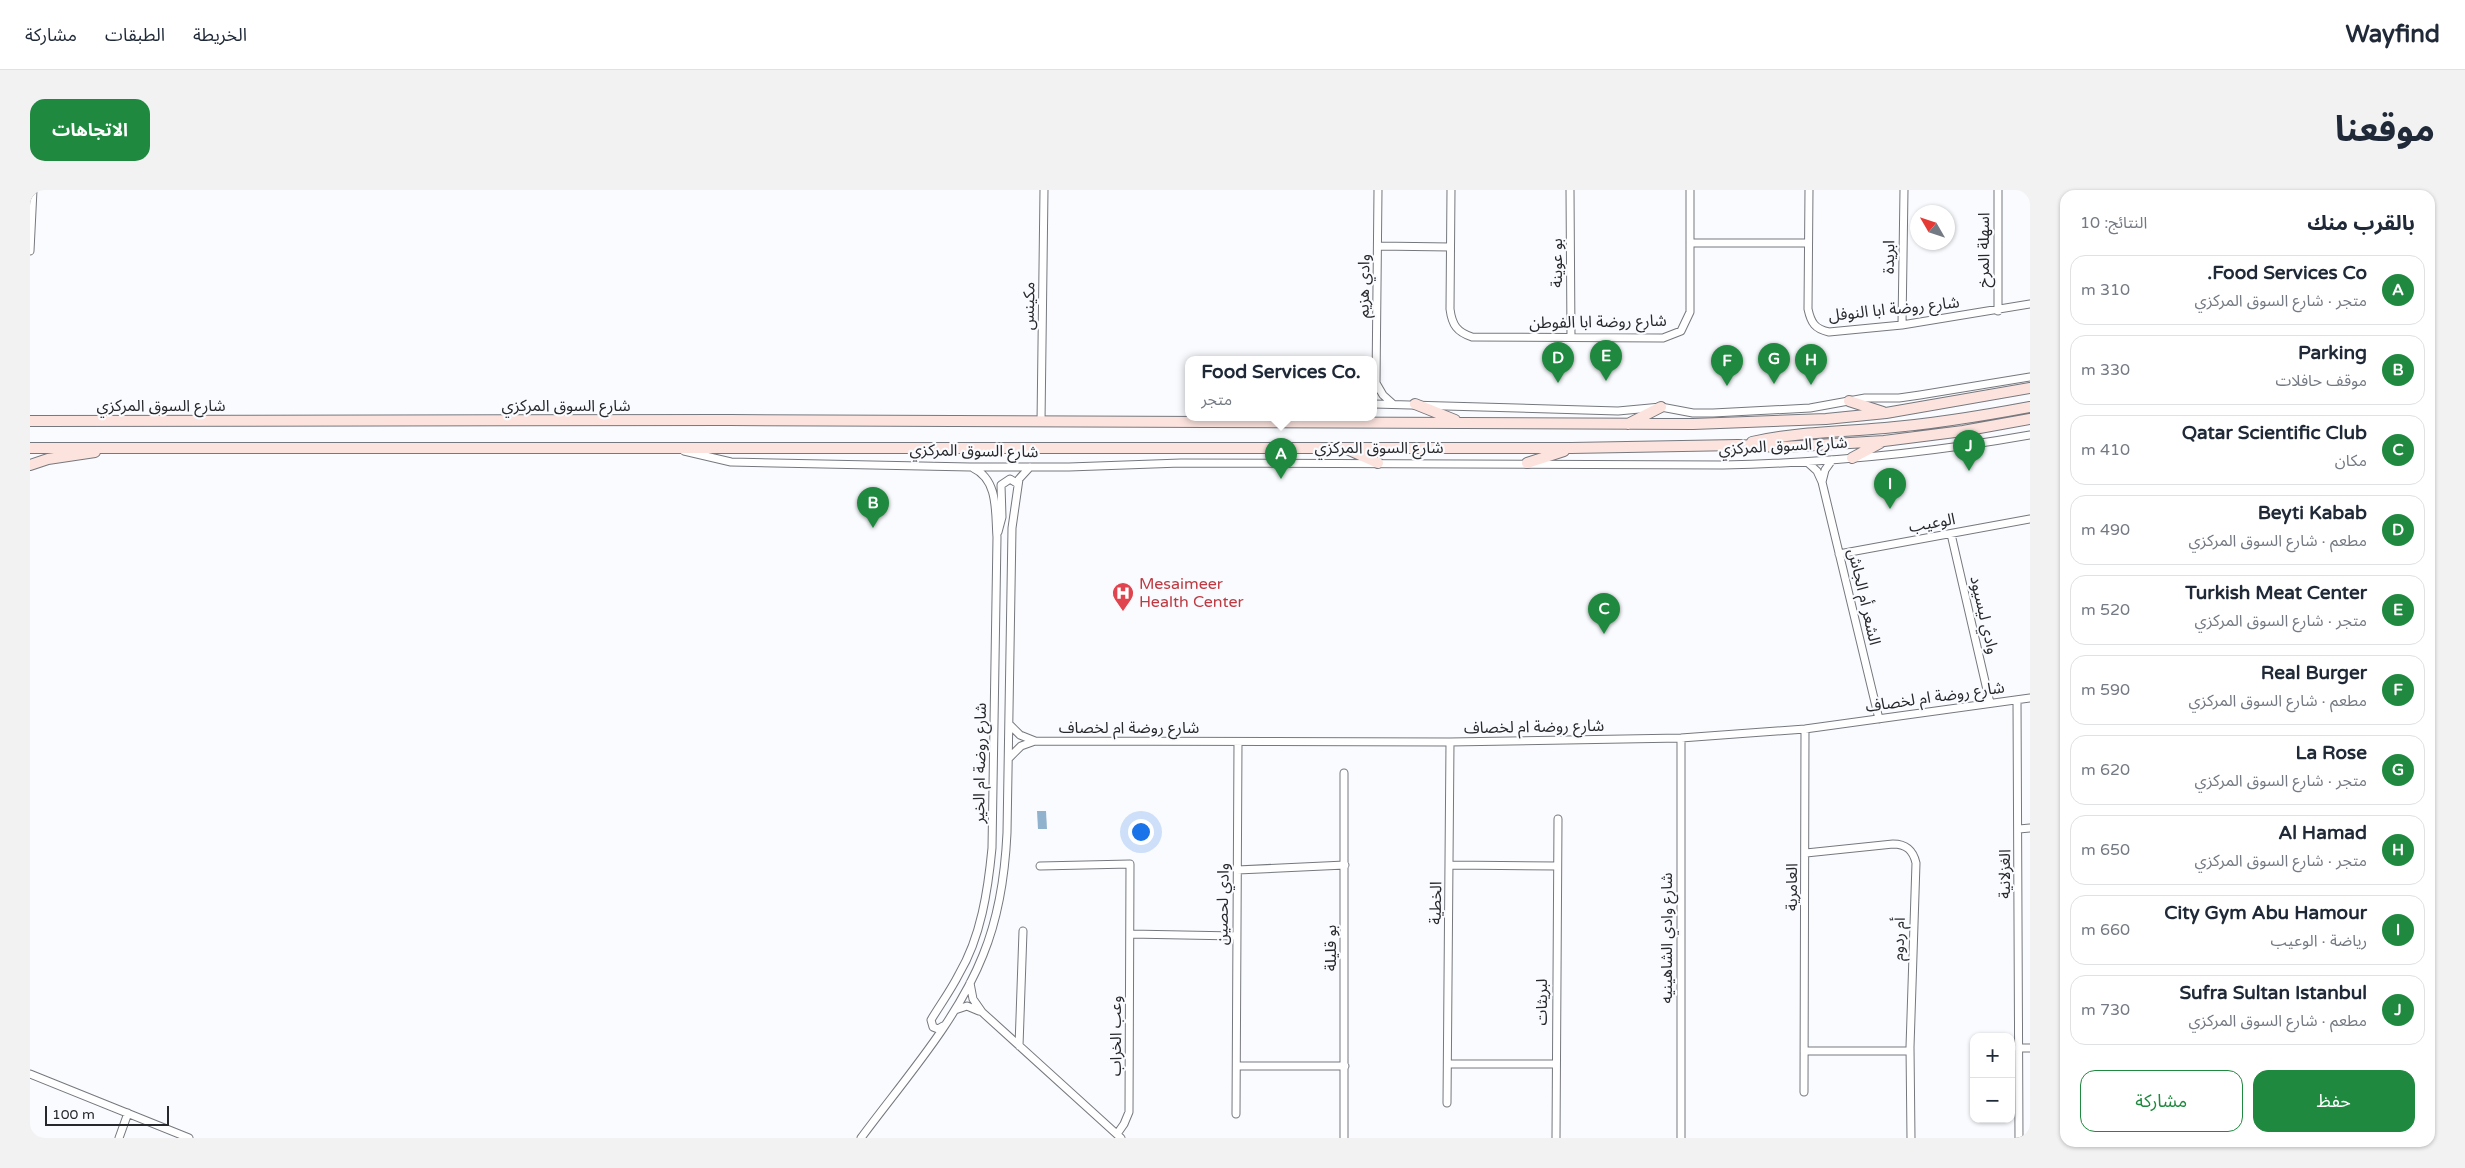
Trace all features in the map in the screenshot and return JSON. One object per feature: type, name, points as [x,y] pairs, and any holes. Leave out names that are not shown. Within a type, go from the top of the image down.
[{"type":"main road","name":"شارع السوق المركزي","points":[[30,421],[1461,422],[1626,425],[1800,420],[1886,413],[2030,388]]},
{"type":"main road","points":[[1849,401],[1886,413]]},
{"type":"main road","points":[[1415,404],[1461,422]]},
{"type":"main road","points":[[1626,425],[1661,407]]},
{"type":"main road","points":[[1738,445],[1783,435],[1887,428],[1964,419],[2030,407]]},
{"type":"main road","name":"شارع السوق المركزي","points":[[30,448],[668,446],[1571,448],[1738,445],[1782,447],[1884,441],[1963,431],[2030,419]]},
{"type":"main road","points":[[1852,458],[1884,441]]},
{"type":"main road","points":[[30,465],[48,458],[77,456],[116,447]]},
{"type":"main road","points":[[1344,448],[1378,463]]},
{"type":"main road","points":[[1527,464],[1571,448]]},
{"type":"street","points":[[30,251],[33,190]]},
{"type":"street","name":"مكينس","points":[[1041,422],[1044,190]]},
{"type":"street","name":"وادي هزيم","points":[[1376,356],[1378,190]]},
{"type":"street","name":"شارع روضة ابا الفوطن","points":[[1451,190],[1451,320],[1456,329],[1472,338],[1663,338],[1681,331],[1690,312],[1690,190]]},
{"type":"street","name":"بو عوينة","points":[[1570,190],[1571,337]]},
{"type":"street","name":"شارع روضة ابا النوفل","points":[[1809,190],[1808,309],[1812,324],[1820,330],[1829,332],[1902,325],[1998,311],[2030,304]]},
{"type":"street","name":"ابريدة","points":[[1902,325],[1904,190]]},
{"type":"street","name":"اسهلة المرخ","points":[[1998,190],[1998,311]]},
{"type":"street","points":[[1691,243],[1808,243]]},
{"type":"street","points":[[1378,246],[1450,247]]},
{"type":"street","points":[[1377,404],[1618,412],[1661,407],[1693,413],[1713,413],[1810,408],[1875,397],[1898,398],[2030,376]]},
{"type":"street","points":[[1377,384],[1384,395],[1394,404]]},
{"type":"street","name":"شارع السوق المركزي","points":[[1283,422],[1288,421]]},
{"type":"street","name":"شارع السوق المركزي","points":[[668,446],[731,462],[970,467],[1181,463],[1723,465],[1807,462],[1912,453],[2030,435]]},
{"type":"street","points":[[1822,482],[1825,470],[1832,460]]},
{"type":"street","name":"الشعر أم الجاش","points":[[1807,462],[1817,471],[1822,482],[1879,719]]},
{"type":"street","name":"شارع روضة ام الخير","points":[[970,467],[984,474],[991,488],[995,504],[997,537],[991,856],[984,901],[968,956],[960,973],[931,1020],[933,1027],[938,1029],[943,1026],[954,1011],[970,983],[990,938],[1000,895],[1006,851],[1009,758],[1011,542],[1018,484],[1022,475],[1030,467]]},
{"type":"street","points":[[997,537],[1002,517],[1001,485],[1010,479],[1018,484]]},
{"type":"street","name":"الوعيب","points":[[1839,554],[2030,520]]},
{"type":"street","name":"وادي ليسيود","points":[[1951,534],[1990,702]]},
{"type":"street","name":"شارع روضة ام لخصاف","points":[[1009,758],[1021,746],[1035,741],[1450,742],[1681,738],[1805,729],[2030,698]]},
{"type":"street","name":"الغزلانية","points":[[2017,700],[2019,1138]]},
{"type":"street","name":"شارع روضة ام لخصاف","points":[[1009,724],[1020,735],[1035,741]]},
{"type":"street","name":"العامرية","points":[[1804,1092],[1805,729]]},
{"type":"street","name":"شارع وادي الشاهينيه","points":[[1681,738],[1681,1138]]},
{"type":"street","name":"وادي لحصين","points":[[1236,1114],[1238,742]]},
{"type":"street","name":"الخطية","points":[[1447,1103],[1450,742]]},
{"type":"street","name":"بو قليلة","points":[[1344,773],[1344,1138]]},
{"type":"street","name":"لبريثات","points":[[1556,1138],[1558,819]]},
{"type":"street","points":[[2019,829],[2030,828]]},
{"type":"street","name":"أم ردوم","points":[[1806,852],[1902,844],[1914,854],[1910,1049],[1911,1138]]},
{"type":"street","name":"وعب الخراب","points":[[1040,866],[1130,864],[1129,1112],[1119,1136]]},
{"type":"street","points":[[1238,870],[1345,865]]},
{"type":"street","points":[[1450,865],[1557,866]]},
{"type":"street","points":[[1019,1046],[1022,932]]},
{"type":"street","points":[[1130,934],[1236,936]]},
{"type":"street","points":[[970,983],[973,999],[982,1012],[1119,1136]]},
{"type":"street","points":[[954,1011],[967,1006],[982,1012]]},
{"type":"street","points":[[861,1138],[943,1026]]},
{"type":"street","points":[[2018,1048],[2030,1048]]},
{"type":"street","points":[[1804,1049],[1910,1049]]},
{"type":"street","points":[[1448,1064],[1556,1064]]},
{"type":"street","points":[[1237,1066],[1345,1066]]},
{"type":"street","points":[[30,1074],[190,1138]]},
{"type":"street","points":[[119,1138],[128,1113]]},
{"type":"water","points":[[1037,811],[1046,811],[1047,829],[1038,829]]},
{"type":"place","name":"Turkish Meat Center","points":[[1606,381]]},
{"type":"place","name":"Beyti Kabab","points":[[1558,383]]},
{"type":"place","name":"La Rose","points":[[1774,384]]},
{"type":"place","name":"Al Hamad","points":[[1811,385]]},
{"type":"place","name":"Real Burger","points":[[1727,386]]},
{"type":"place","name":"Sufra Sultan Istanbul","points":[[1969,471]]},
{"type":"place","name":"Food Services Co.","points":[[1281,479]]},
{"type":"place","name":"City Gym Abu Hamour","points":[[1890,509]]},
{"type":"place","name":"Parking","points":[[873,528]]},
{"type":"place","name":"Mesaimeer Health Center","points":[[1123,612]]},
{"type":"place","name":"Qatar Scientific Club","points":[[1604,634]]}]
